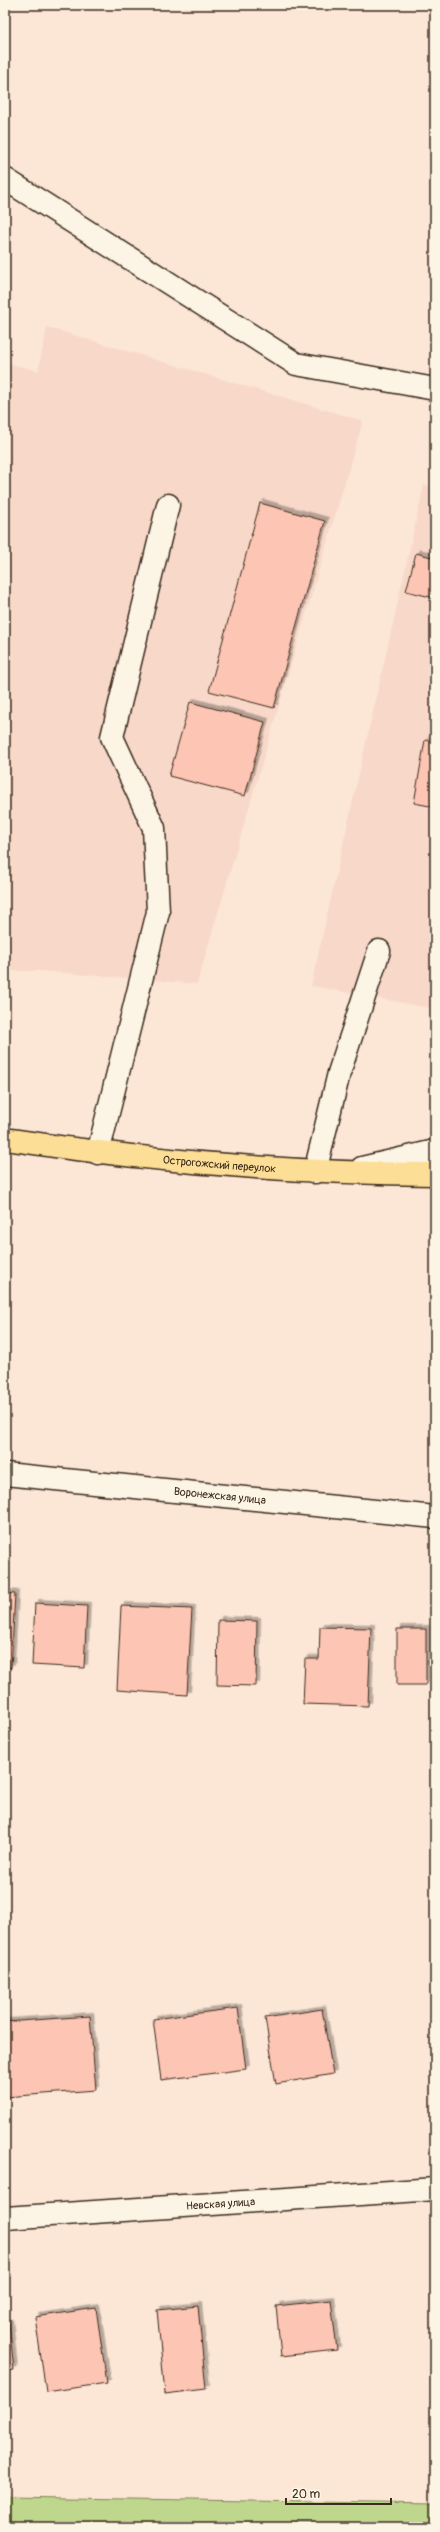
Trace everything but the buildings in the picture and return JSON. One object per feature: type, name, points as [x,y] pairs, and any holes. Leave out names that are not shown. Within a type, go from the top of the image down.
[{"type":"main road","name":"Острогожский переулок","points":[[5,1138],[98,1154],[326,1173],[435,1174]]},
{"type":"street","points":[[5,179],[296,364],[435,389]]},
{"type":"street","points":[[98,1154],[158,912],[154,828],[112,737],[168,505]]},
{"type":"street","points":[[379,951],[339,1073],[326,1173],[435,1151]]},
{"type":"street","name":"Воронежская улица","points":[[5,1474],[435,1517]]},
{"type":"street","name":"Невская улица","points":[[5,2218],[435,2189]]},
{"type":"shaded area","points":[[47,327],[363,421],[197,984],[39,971],[5,971],[5,362],[38,371]]},
{"type":"shaded area","points":[[424,485],[435,487],[435,1009],[311,986]]},
{"type":"green space","points":[[5,2497],[435,2504],[435,2527],[5,2527]]}]
